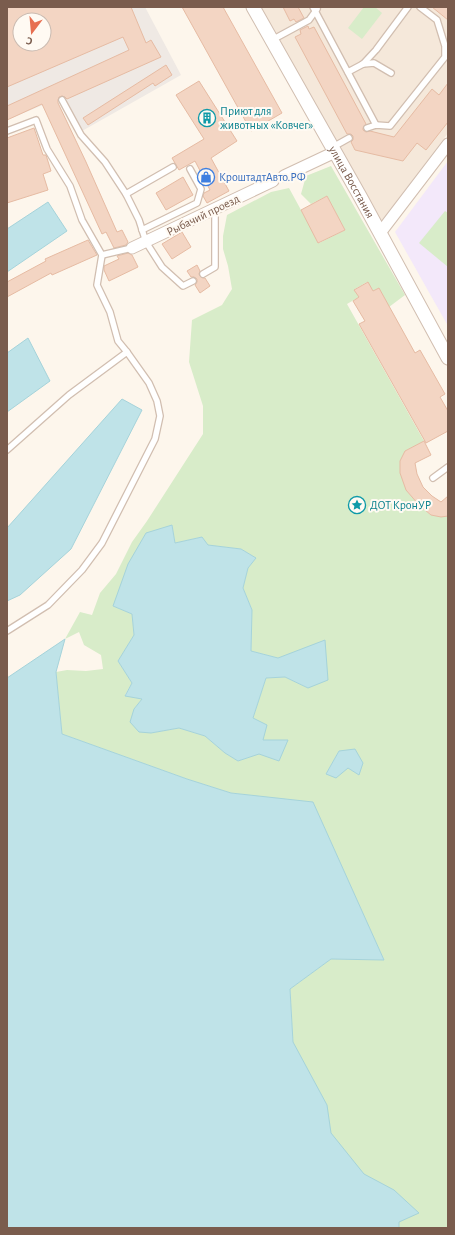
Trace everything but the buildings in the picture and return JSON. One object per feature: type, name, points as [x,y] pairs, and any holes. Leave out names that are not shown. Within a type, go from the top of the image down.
[{"type":"street","name":"улица Восстания","points":[[253,7],[334,150],[448,358]]},
{"type":"street","points":[[380,233],[448,144]]},
{"type":"street","name":"Рыбачий проезд","points":[[132,248],[278,179],[334,150]]},
{"type":"lane","points":[[348,72],[363,64],[376,50],[408,7]]},
{"type":"lane","points":[[368,128],[376,124],[390,126],[446,57],[445,46],[437,20],[420,7]]},
{"type":"lane","points":[[272,40],[309,20],[316,8]]},
{"type":"lane","points":[[316,8],[376,124]]},
{"type":"lane","points":[[363,64],[374,63],[391,73]]},
{"type":"lane","points":[[62,100],[81,135],[105,162],[126,194],[139,220],[146,242],[162,267],[183,286],[193,281]]},
{"type":"lane","points":[[7,131],[36,120],[47,149],[70,186],[82,220],[102,255],[97,285],[110,312],[118,341],[149,383],[157,401],[160,416],[155,439],[102,543],[82,570],[48,605],[7,630]]},
{"type":"lane","points":[[334,150],[349,138]]},
{"type":"lane","points":[[126,194],[173,167]]},
{"type":"lane","points":[[142,230],[197,203],[201,189],[190,169]]},
{"type":"lane","points":[[203,274],[214,267],[215,209]]},
{"type":"lane","points":[[102,255],[132,248]]},
{"type":"lane","points":[[7,450],[69,395],[127,352]]},
{"type":"lane","points":[[433,478],[448,467]]},
{"type":"shaded area","points":[[7,7],[145,7],[181,75],[82,131],[62,97],[7,120]]},
{"type":"shaded area","points":[[258,7],[448,7],[448,133],[380,223]]},
{"type":"shaded area","points":[[448,161],[448,326],[395,232]]},
{"type":"green space","points":[[364,7],[375,7],[382,13],[362,39],[348,28]]},
{"type":"green space","points":[[331,166],[405,295],[389,307],[379,288],[373,291],[367,282],[355,289],[359,297],[347,304],[424,441],[405,451],[406,490],[419,505],[431,515],[448,516],[448,1228],[7,1228],[7,1066],[293,1042],[290,989],[331,959],[384,960],[313,803],[231,793],[187,779],[62,734],[56,672],[67,670],[86,671],[103,669],[101,655],[84,645],[79,632],[65,639],[80,612],[92,615],[100,593],[116,574],[132,542],[203,434],[203,406],[189,362],[192,320],[222,305],[232,289],[223,249],[223,236],[227,215],[271,192],[289,188],[319,243],[345,230],[327,196],[311,204],[301,194],[306,176]],"holes":[[[172,525],[175,543],[202,537],[207,545],[241,549],[255,558],[248,568],[243,588],[252,610],[251,651],[278,658],[297,652],[308,688],[285,677],[266,678],[253,718],[263,740],[279,761],[259,753],[238,761],[225,753],[205,736],[179,728],[151,733],[134,709],[142,699],[125,695],[132,683],[118,661],[134,635],[132,614],[113,606]],[[339,751],[359,775],[348,768],[326,774]]]},
{"type":"green space","points":[[445,211],[448,213],[448,267],[419,243]]},
{"type":"water","points":[[48,202],[67,231],[7,272],[7,229]]},
{"type":"water","points":[[28,338],[50,381],[7,412],[7,353]]},
{"type":"water","points":[[122,399],[142,410],[71,549],[20,595],[7,601],[7,528]]},
{"type":"water","points":[[172,525],[175,543],[202,537],[208,545],[241,549],[256,558],[248,568],[243,588],[252,610],[251,651],[278,658],[325,640],[328,680],[308,688],[285,677],[266,678],[253,718],[267,725],[263,740],[288,740],[279,761],[259,754],[238,761],[225,753],[205,736],[179,728],[151,733],[139,732],[130,722],[134,709],[142,699],[125,696],[132,683],[118,661],[134,635],[132,614],[113,606],[128,564],[146,533]]},
{"type":"water","points":[[65,639],[56,672],[62,734],[187,779],[231,793],[313,802],[384,960],[331,959],[290,989],[293,1042],[327,1105],[331,1133],[364,1174],[394,1190],[419,1213],[399,1222],[399,1228],[7,1228],[7,678]]},
{"type":"water","points":[[355,749],[363,763],[359,775],[348,768],[336,778],[326,774],[339,751]]},
{"type":"place","name":"Приют для животных «Ковчег»","points":[[207,118]]},
{"type":"place","name":"КроштадтАвто.РФ","points":[[206,177]]},
{"type":"place","name":"ДОТ КронУР","points":[[357,505]]}]
